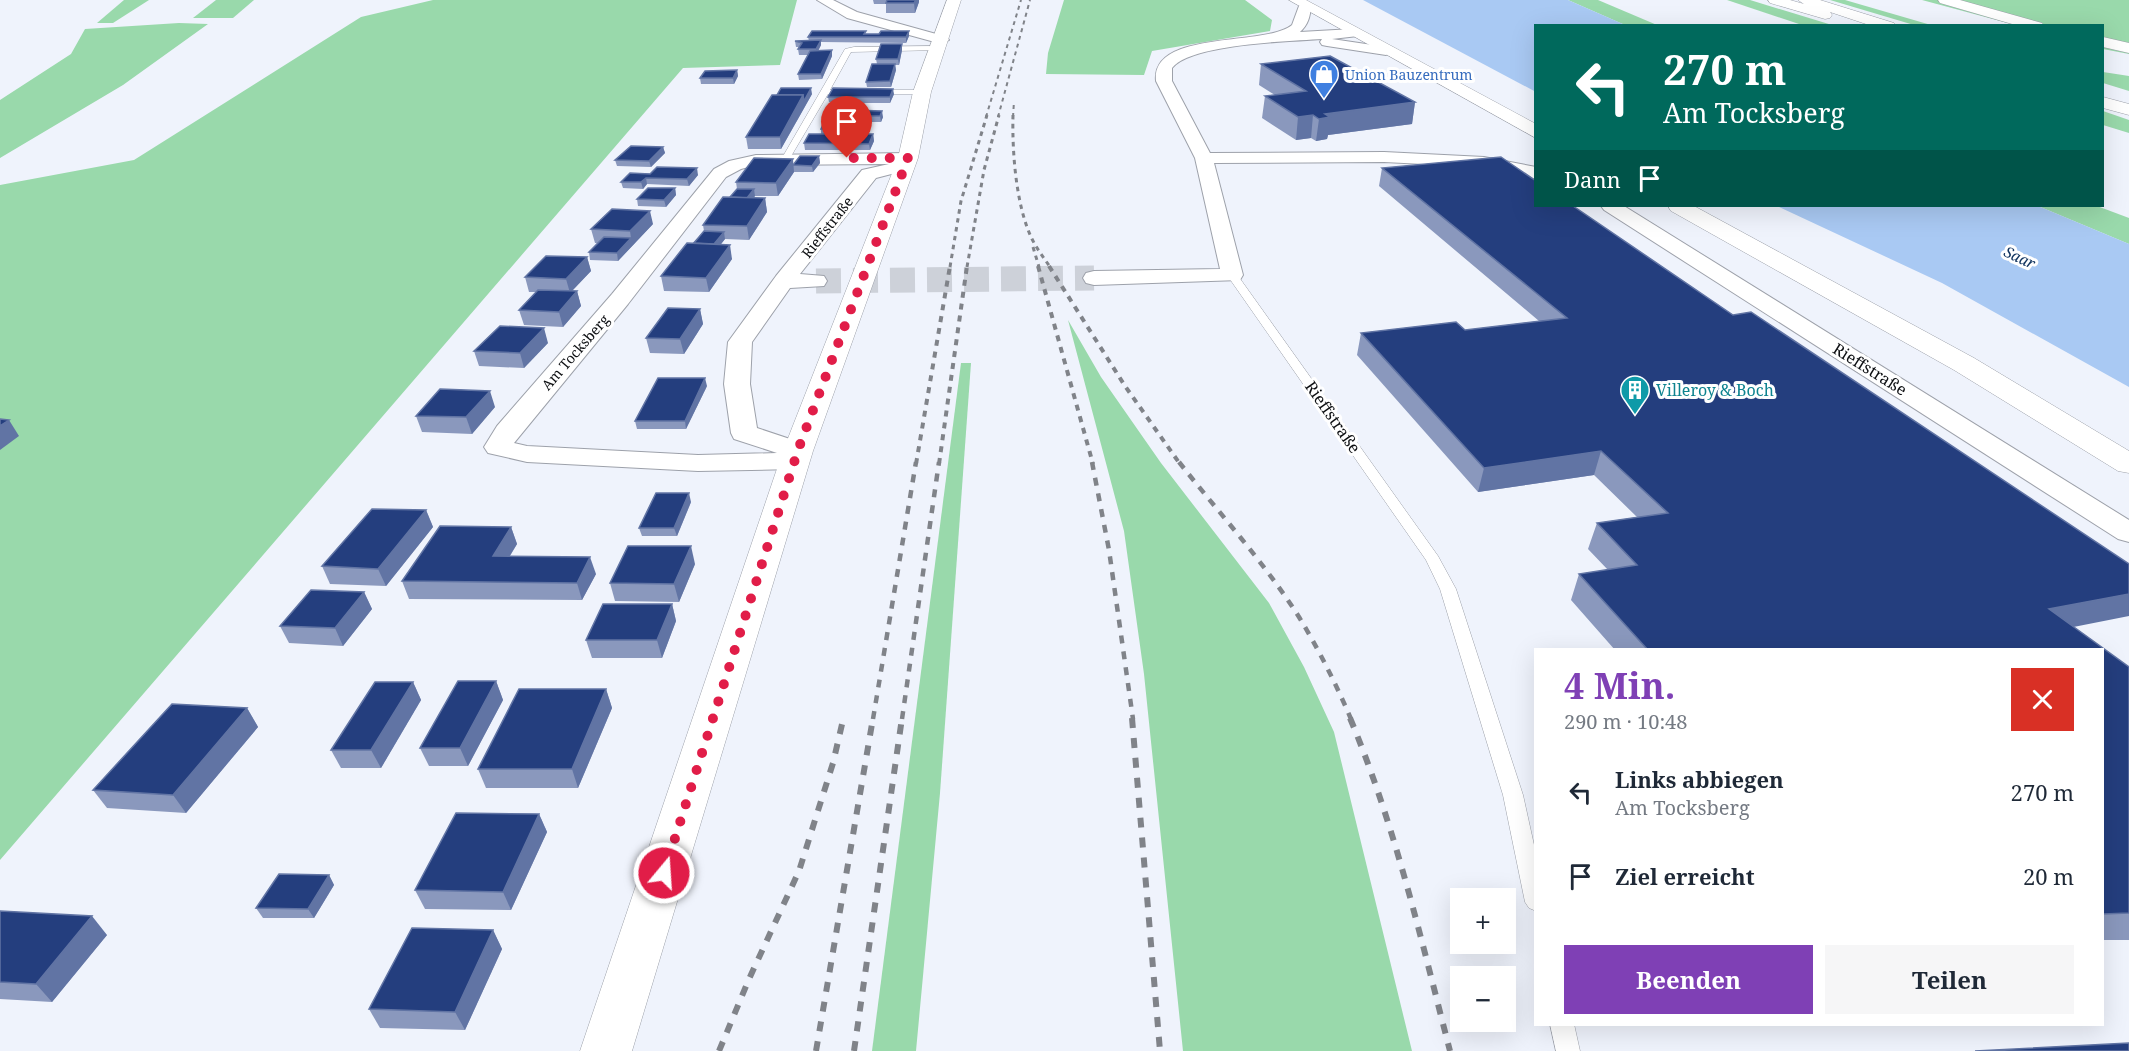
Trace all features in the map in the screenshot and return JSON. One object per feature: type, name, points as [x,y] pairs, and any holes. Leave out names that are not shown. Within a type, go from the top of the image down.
[{"type":"main road","points":[[606,1051],[797,456],[906,161],[922,92],[954,0]]},
{"type":"main road","points":[[1775,0],[1851,24]]},
{"type":"main road","points":[[1805,0],[1883,24]]},
{"type":"main road","points":[[1944,0],[2030,24]]},
{"type":"main road","points":[[1300,3],[1534,131]]},
{"type":"main road","points":[[2104,42],[2129,48]]},
{"type":"main road","points":[[2104,90],[2129,98]]},
{"type":"main road","points":[[2104,102],[2129,110]]},
{"type":"main road","points":[[1681,207],[1964,364],[2129,464]]},
{"type":"street","points":[[823,0],[852,15],[939,44]]},
{"type":"street","name":"Rieffstraße","points":[[1282,40],[1299,27],[1304,18],[1300,3]]},
{"type":"street","name":"Rieffstraße","points":[[1232,275],[1204,158],[1164,81],[1164,67],[1175,57],[1184,53],[1215,46],[1353,33]]},
{"type":"street","name":"Rieffstraße","points":[[1282,40],[1351,44],[1386,51]]},
{"type":"street","points":[[1204,158],[1384,157],[1484,162],[1534,173]]},
{"type":"street","name":"Am Tocksberg","points":[[797,456],[698,463],[527,454],[498,447],[507,432],[620,299],[720,173],[735,165],[756,160],[786,158],[906,161]]},
{"type":"street","name":"Rieffstraße","points":[[797,456],[744,433],[737,384],[740,342],[784,281],[869,174],[906,161]]},
{"type":"street","name":"Rieffstraße","points":[[1613,207],[2129,533]]},
{"type":"street","points":[[1094,278],[1232,275]]},
{"type":"street","name":"Rieffstraße","points":[[784,281],[816,281]]},
{"type":"lane","points":[[786,158],[848,51],[939,44]]},
{"type":"lane","points":[[825,92],[857,92]]},
{"type":"lane","points":[[868,92],[922,92]]},
{"type":"lane","name":"Rieffstraße","points":[[1232,275],[1433,559],[1448,589],[1513,795],[1534,893]]},
{"type":"lane","points":[[1562,1026],[1568,1051]]},
{"type":"green space","points":[[124,0],[149,0],[113,23],[97,23]]},
{"type":"green space","points":[[216,0],[254,0],[233,18],[193,18]]},
{"type":"green space","points":[[433,0],[797,0],[780,65],[683,68],[0,860],[0,185],[134,160],[361,17]]},
{"type":"green space","points":[[1064,0],[1245,0],[1272,20],[1270,31],[1152,51],[1144,75],[1046,74],[1048,53]]},
{"type":"green space","points":[[1568,0],[1598,0],[1655,24],[1623,24]]},
{"type":"green space","points":[[1727,0],[1750,0],[1829,24],[1799,24]]},
{"type":"green space","points":[[1830,0],[1845,0],[1928,24],[1911,24]]},
{"type":"green space","points":[[1922,0],[2129,0],[2129,54],[2104,49],[2104,24],[2011,24]]},
{"type":"green space","points":[[179,23],[208,24],[123,85],[0,158],[0,100],[71,54],[85,29]]},
{"type":"green space","points":[[2104,72],[2129,76],[2129,91],[2104,83]]},
{"type":"green space","points":[[2104,111],[2129,120],[2129,133],[2104,125]]},
{"type":"green space","points":[[2040,207],[2100,207],[2129,218],[2129,244]]},
{"type":"green space","points":[[1068,320],[1101,377],[1161,463],[1269,603],[1304,667],[1334,732],[1412,1051],[1183,1051],[1144,674],[1124,531]]},
{"type":"green space","points":[[961,363],[971,363],[940,793],[916,1051],[872,1051]]},
{"type":"water","points":[[1363,0],[1568,0],[1623,24],[1534,24],[1534,91]]},
{"type":"water","name":"Saar","points":[[1779,207],[2040,207],[2129,244],[2129,387],[1942,283]]},
{"type":"building","points":[[887,0],[916,0],[914,3],[886,3]]},
{"type":"building","points":[[812,31],[866,31],[864,34],[879,34],[881,31],[909,31],[906,37],[808,37]]},
{"type":"building","points":[[821,40],[816,49],[798,49],[802,43],[795,41]]},
{"type":"building","points":[[881,44],[902,44],[898,59],[876,59]]},
{"type":"building","points":[[832,50],[821,74],[798,74],[810,51]]},
{"type":"building","points":[[1330,56],[1415,102],[1325,114],[1330,117],[1319,119],[1313,115],[1298,117],[1265,96],[1306,91],[1261,64]]},
{"type":"building","points":[[872,64],[895,64],[890,81],[866,82]]},
{"type":"building","points":[[737,70],[733,78],[700,78],[705,71]]},
{"type":"building","points":[[781,88],[811,88],[804,101],[803,95],[777,95]]},
{"type":"building","points":[[833,88],[893,89],[890,97],[828,97]]},
{"type":"building","points":[[772,95],[803,95],[780,137],[746,137]]},
{"type":"building","points":[[833,102],[852,102],[848,110],[882,111],[880,116],[846,116],[840,129],[821,129]]},
{"type":"building","points":[[809,134],[873,134],[869,144],[804,143]]},
{"type":"building","points":[[631,146],[663,147],[649,161],[615,160]]},
{"type":"building","points":[[800,156],[819,156],[812,166],[793,165]]},
{"type":"building","name":"Villeroy & Boch","points":[[1501,157],[1534,180],[1534,207],[1574,207],[1733,315],[1751,312],[2129,564],[2129,594],[2049,609],[2103,648],[1646,648],[1579,574],[1637,565],[1597,523],[1668,513],[1601,451],[1484,468],[1361,333],[1456,322],[1465,330],[1567,318],[1382,168]]},
{"type":"building","points":[[754,158],[793,159],[776,183],[736,182]]},
{"type":"building","points":[[657,167],[697,168],[687,179],[646,178],[641,182],[621,182],[630,173],[650,174]]},
{"type":"building","points":[[648,188],[675,188],[664,200],[637,199]]},
{"type":"building","points":[[737,189],[754,189],[747,198],[730,197]]},
{"type":"building","points":[[723,197],[765,198],[747,226],[703,225]]},
{"type":"building","points":[[612,209],[650,211],[630,231],[591,229]]},
{"type":"building","points":[[704,231],[724,232],[714,244],[694,243]]},
{"type":"building","points":[[604,237],[631,238],[617,253],[589,252]]},
{"type":"building","points":[[687,243],[730,245],[706,278],[661,276]]},
{"type":"building","points":[[546,256],[587,257],[566,279],[525,277]]},
{"type":"building","points":[[538,290],[577,291],[559,312],[519,310]]},
{"type":"building","points":[[668,308],[700,309],[680,339],[646,338]]},
{"type":"building","points":[[500,326],[544,328],[520,353],[474,351]]},
{"type":"building","points":[[658,378],[705,378],[685,421],[635,421]]},
{"type":"building","points":[[440,389],[490,391],[466,417],[416,416]]},
{"type":"building","points":[[0,419],[9,420],[0,426]]},
{"type":"building","points":[[656,493],[689,493],[674,528],[639,528]]},
{"type":"building","points":[[372,509],[426,510],[378,569],[322,566]]},
{"type":"building","points":[[440,526],[511,527],[493,556],[590,557],[577,583],[402,581]]},
{"type":"building","points":[[628,546],[691,546],[674,584],[610,583]]},
{"type":"building","points":[[311,590],[364,592],[335,628],[280,626]]},
{"type":"building","points":[[603,604],[672,604],[657,640],[586,640]]},
{"type":"building","name":"Villeroy & Boch","points":[[2104,649],[2129,667],[2129,913],[2104,914]]},
{"type":"building","points":[[458,681],[496,681],[460,748],[420,748]]},
{"type":"building","points":[[375,682],[413,682],[371,750],[331,750]]},
{"type":"building","points":[[519,689],[606,689],[572,769],[478,769]]},
{"type":"building","points":[[172,704],[247,708],[173,795],[93,790]]},
{"type":"building","points":[[456,813],[539,814],[503,892],[415,890]]},
{"type":"building","points":[[279,874],[329,875],[308,909],[256,908]]},
{"type":"building","points":[[0,911],[92,916],[36,984],[0,982]]},
{"type":"building","points":[[412,928],[493,930],[455,1012],[369,1009]]},
{"type":"building","points":[[2129,1043],[2129,1051],[1975,1051]]},
{"type":"tunnel","points":[[816,281],[1094,278]]},
{"type":"railway","points":[[986,117],[1021,0]]},
{"type":"railway","points":[[998,117],[1030,0]]},
{"type":"railway","points":[[1013,117],[1014,101]]},
{"type":"railway","points":[[950,267],[961,201],[987,115]]},
{"type":"railway","points":[[967,267],[984,170],[999,115]]},
{"type":"railway","points":[[1013,117],[1014,162],[1022,211],[1032,239],[1050,267]]},
{"type":"railway","points":[[1033,247],[1039,267]]},
{"type":"railway","points":[[916,464],[950,266]]},
{"type":"railway","points":[[939,464],[967,266]]},
{"type":"railway","points":[[1038,266],[1093,464]]},
{"type":"railway","points":[[1049,266],[1125,386],[1180,464]]},
{"type":"railway","points":[[873,719],[916,462]]},
{"type":"railway","points":[[902,719],[939,462]]},
{"type":"railway","points":[[1092,462],[1109,550],[1133,719]]},
{"type":"railway","points":[[1179,462],[1256,557],[1299,617],[1351,719]]},
{"type":"railway","points":[[816,1051],[873,718]]},
{"type":"railway","points":[[854,1051],[902,718]]},
{"type":"railway","points":[[1132,718],[1160,1051]]},
{"type":"railway","points":[[1350,718],[1381,799],[1394,841],[1450,1051]]},
{"type":"railway","points":[[719,1051],[749,979],[799,871],[833,763],[843,720]]},
{"type":"place","name":"Union Bauzentrum","points":[[1324,100]]},
{"type":"place","name":"Villeroy & Boch","points":[[1635,416]]},
{"type":"route","points":[[664,873],[798,450],[908,158],[847,158]]}]
